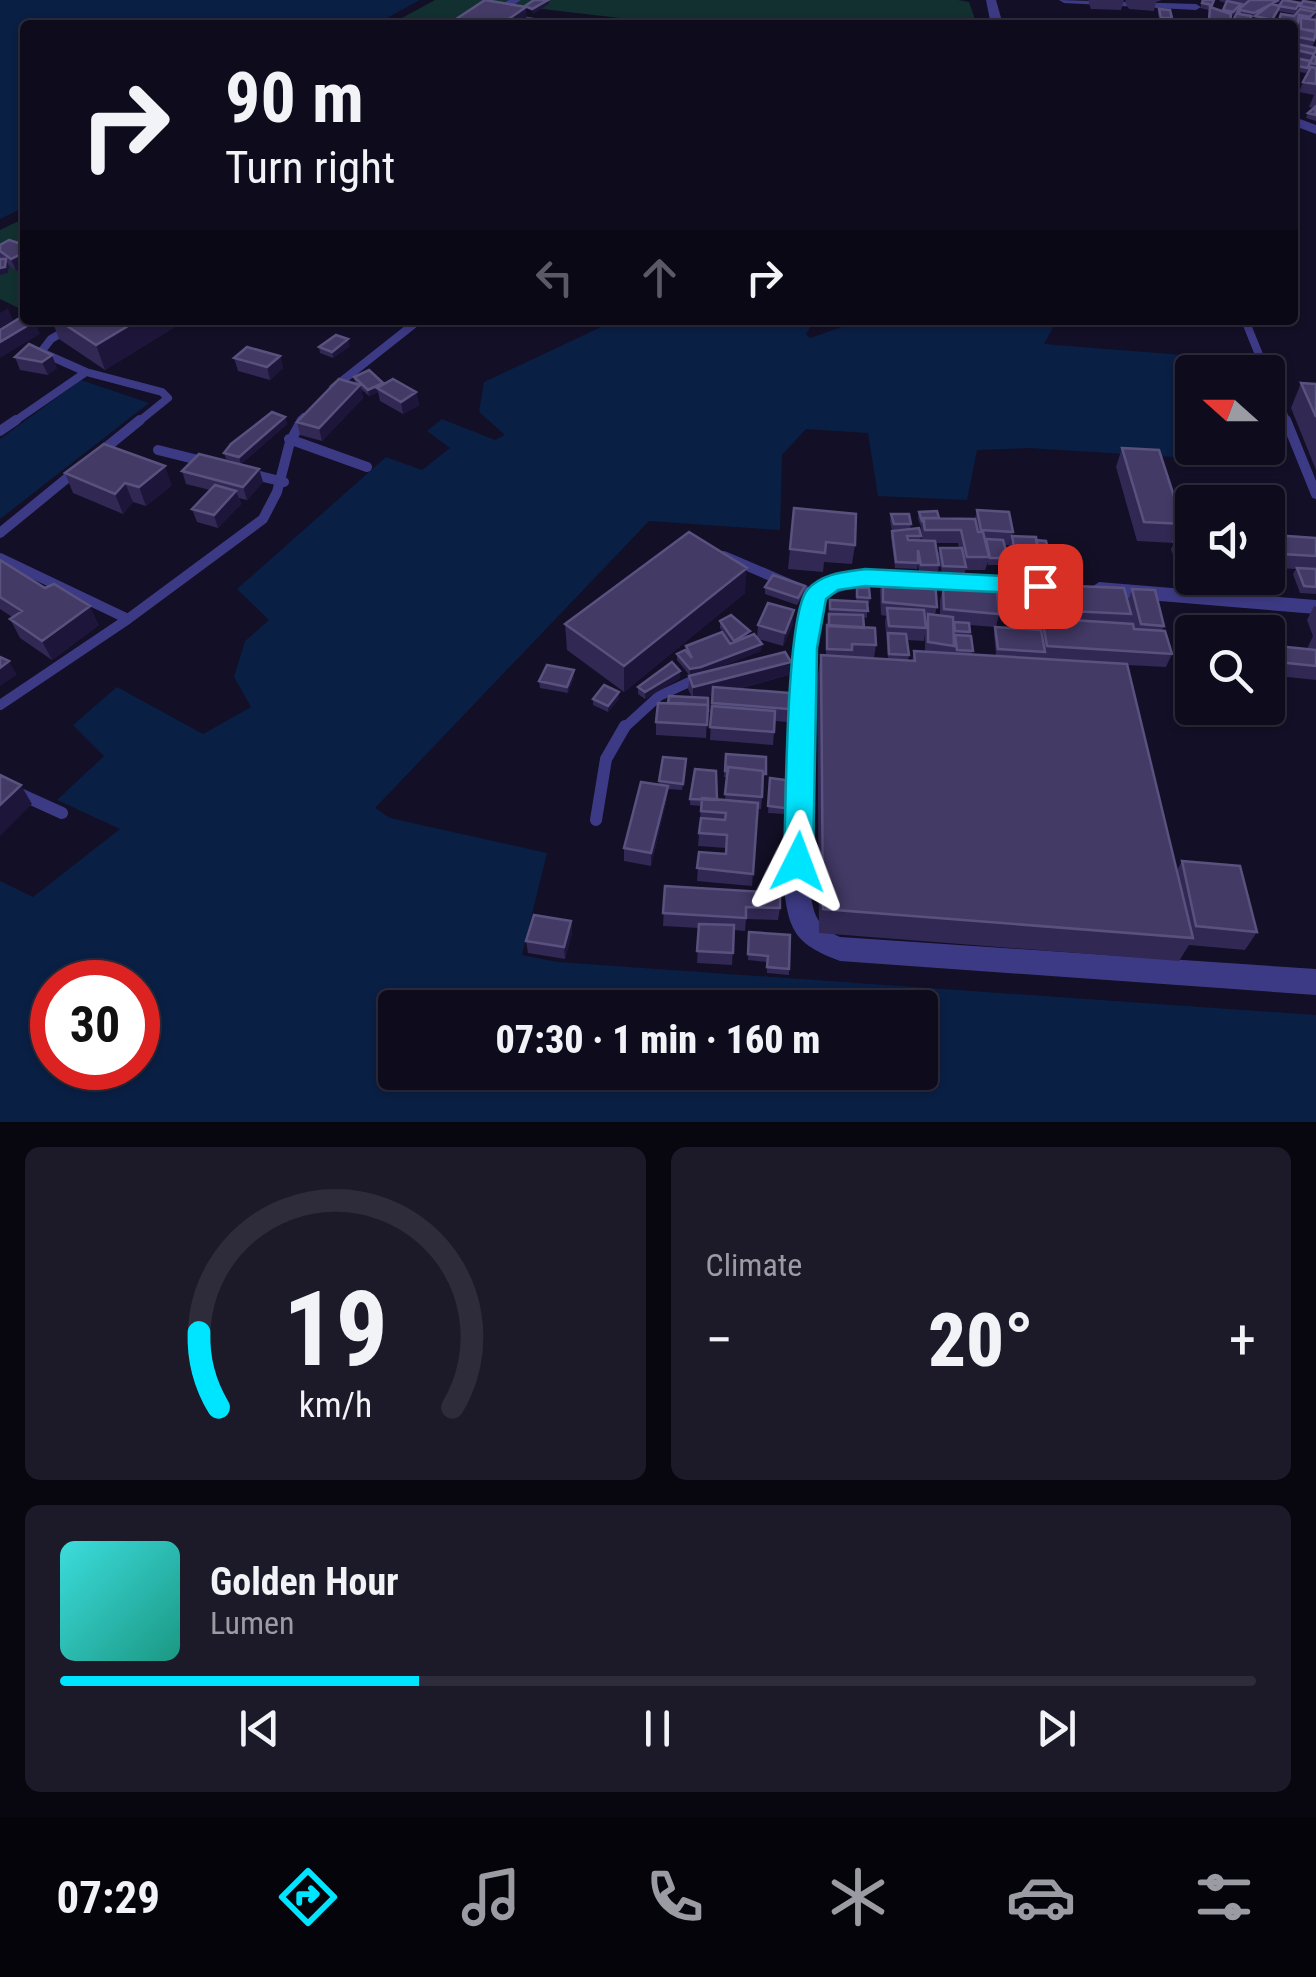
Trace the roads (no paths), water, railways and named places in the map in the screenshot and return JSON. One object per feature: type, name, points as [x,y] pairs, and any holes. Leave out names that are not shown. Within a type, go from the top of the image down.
[{"type":"street","points":[[516,0],[488,17],[517,20]]},
{"type":"street","points":[[1064,0],[1199,4]]},
{"type":"street","points":[[1316,607],[1062,587],[865,578],[832,582],[815,596],[796,650],[814,674],[797,890],[800,917],[814,940],[840,949],[1316,982]]},
{"type":"lane","points":[[0,533],[168,398],[162,392],[86,372],[41,352],[51,339],[75,325]]},
{"type":"lane","points":[[318,401],[413,325]]},
{"type":"lane","points":[[1247,325],[1259,355]]},
{"type":"lane","points":[[0,431],[86,372]]},
{"type":"lane","points":[[0,705],[128,619],[263,519],[284,482],[290,439],[309,411]]},
{"type":"lane","points":[[1285,418],[1316,494]]},
{"type":"lane","points":[[290,439],[366,468]]},
{"type":"lane","points":[[158,450],[212,464]]},
{"type":"lane","points":[[230,468],[284,482]]},
{"type":"lane","points":[[710,552],[815,596]]},
{"type":"lane","points":[[0,558],[128,619]]},
{"type":"lane","points":[[596,820],[608,752],[629,722],[665,692],[720,672]]},
{"type":"lane","points":[[0,785],[62,813]]},
{"type":"water","points":[[0,0],[420,0],[383,20],[20,20],[20,209],[0,219]]},
{"type":"water","points":[[605,325],[812,325],[806,334],[810,338],[848,325],[1050,325],[1054,326],[1044,344],[1182,355],[1175,355],[1175,457],[1028,448],[977,450],[967,500],[878,496],[868,433],[806,429],[782,455],[780,530],[649,521],[375,808],[390,818],[547,853],[522,955],[558,962],[1316,1015],[1316,1122],[0,1122],[0,881],[33,897],[120,829],[57,800],[104,756],[73,725],[117,687],[203,734],[251,707],[234,677],[245,641],[269,620],[237,589],[386,457],[422,470],[450,448],[427,431],[442,419],[495,440],[505,435],[479,412],[484,382]]},
{"type":"water","points":[[81,380],[149,403],[0,519],[0,439]]}]
